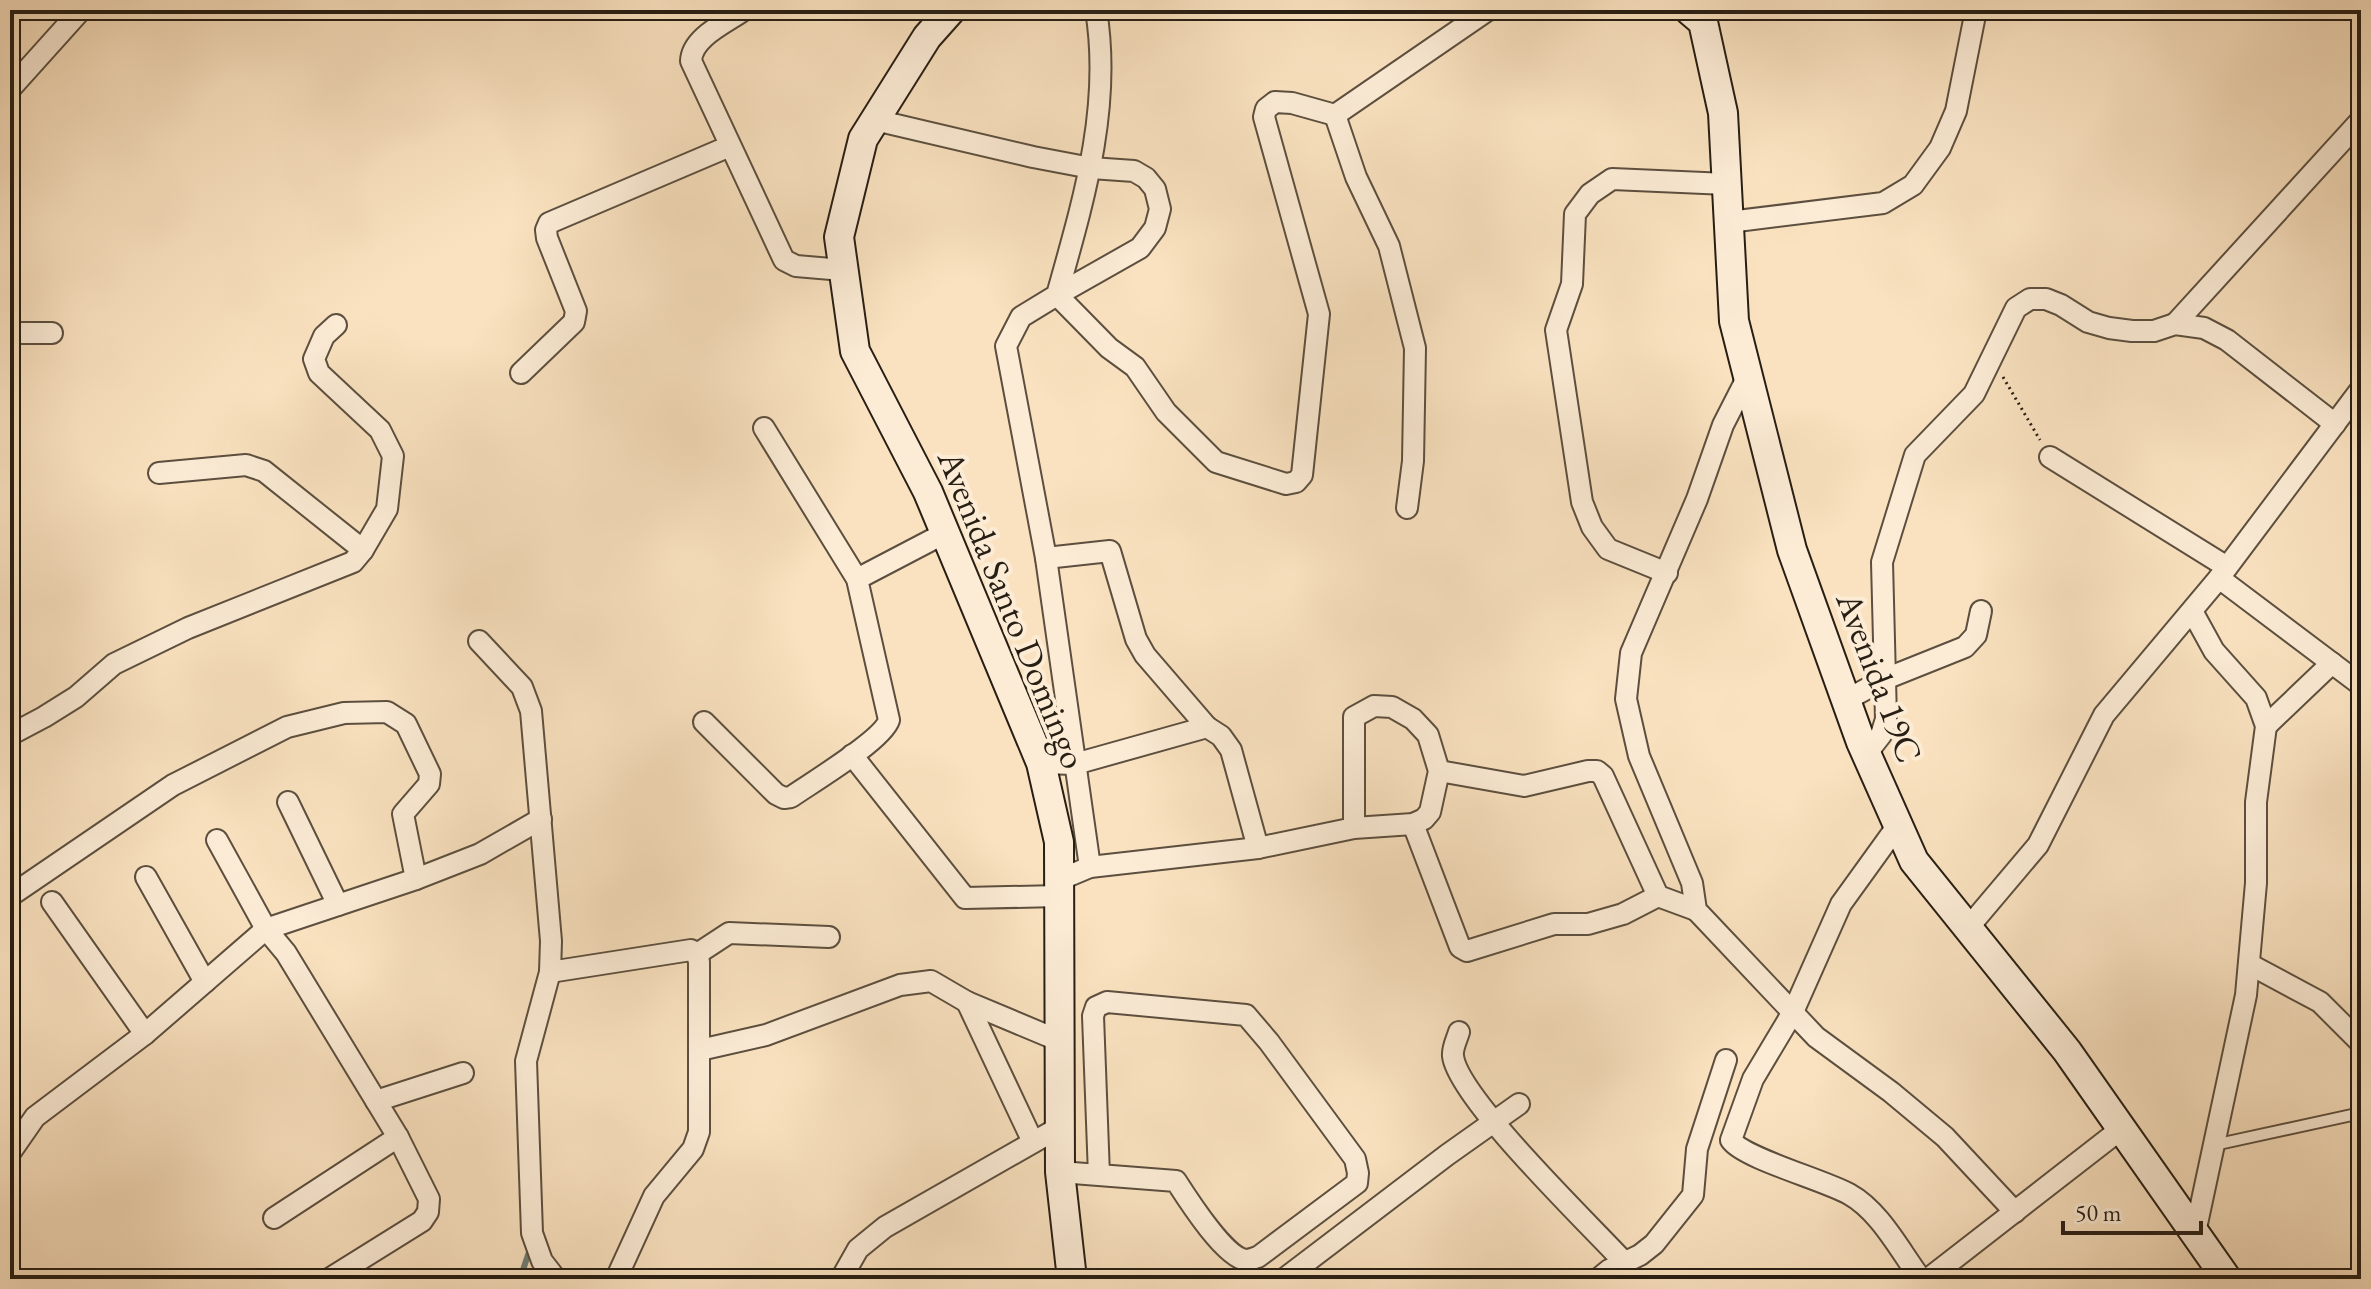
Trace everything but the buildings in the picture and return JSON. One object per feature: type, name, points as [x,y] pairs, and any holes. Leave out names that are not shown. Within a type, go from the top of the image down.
[{"type":"street","points":[[10,89],[81,10]]},
{"type":"street","points":[[744,10],[696,44],[691,52],[691,61],[784,260],[796,266],[843,270]]},
{"type":"street","name":"Avenida Santo Domingo","points":[[951,10],[927,37],[863,139],[839,237],[855,351],[928,492],[1041,763],[1059,842],[1060,1172],[1072,1279]]},
{"type":"street","points":[[1057,295],[1091,168],[1098,124],[1100,53],[1096,10]]},
{"type":"street","points":[[1335,115],[1488,10]]},
{"type":"street","points":[[1729,222],[1883,203],[1913,185],[1940,148],[1956,111],[1976,10]]},
{"type":"street","name":"Avenida 19C","points":[[1701,14],[1723,113],[1734,321],[1792,550],[1867,753],[1914,861],[2067,1051],[2227,1279]]},
{"type":"street","points":[[1057,295],[1109,348],[1135,367],[1166,412],[1216,462],[1286,484],[1296,482],[1302,475],[1319,314],[1264,117],[1266,109],[1275,102],[1292,103],[1335,115]]},
{"type":"street","points":[[1335,115],[1356,177],[1389,246],[1415,348],[1413,461],[1407,508]]},
{"type":"street","points":[[875,120],[1091,168],[1134,171],[1146,178],[1155,189],[1160,209],[1158,219],[1140,248],[1021,317],[1006,346],[1046,558],[1090,867]]},
{"type":"street","points":[[2175,324],[2361,120]]},
{"type":"street","points":[[521,373],[574,322],[576,311],[547,238],[549,223],[730,146]]},
{"type":"street","points":[[1667,573],[1608,549],[1592,527],[1582,502],[1556,330],[1572,284],[1575,214],[1590,194],[1612,179],[1727,184]]},
{"type":"street","points":[[1867,753],[1881,735],[1886,719],[1882,562],[1915,455],[1965,407],[1993,359],[2016,308],[2030,299],[2046,299],[2088,322],[2109,328],[2154,331],[2175,324],[2204,328],[2227,340],[2335,424]]},
{"type":"street","points":[[10,735],[76,697],[114,664],[188,628],[353,562],[363,550],[387,509],[393,456],[380,430],[319,373],[314,359],[324,336],[336,325]]},
{"type":"street","points":[[10,333],[52,333]]},
{"type":"street","points":[[1696,910],[1692,883],[1639,756],[1626,699],[1631,653],[1697,499],[1723,425],[1748,376]]},
{"type":"street","points":[[1967,929],[2038,845],[2104,715],[2223,573],[2361,389]]},
{"type":"street","points":[[704,722],[776,794],[784,798],[791,797],[852,755],[887,728],[889,720],[857,579],[764,428]]},
{"type":"street","points":[[2050,457],[2223,573],[2361,685]]},
{"type":"street","points":[[159,473],[246,465],[264,471],[363,550]]},
{"type":"street","points":[[857,579],[945,533]]},
{"type":"street","points":[[1046,558],[1110,551],[1136,639],[1145,655],[1231,750],[1258,848]]},
{"type":"street","points":[[1846,700],[1885,679],[1965,647],[1976,635],[1981,611]]},
{"type":"street","points":[[2192,611],[2214,651],[2256,698],[2266,726],[2256,802],[2256,883],[2246,995],[2195,1233]]},
{"type":"street","points":[[479,641],[529,698],[551,941],[550,972],[526,1061],[532,1233],[542,1261],[556,1279]]},
{"type":"street","points":[[2266,726],[2332,663]]},
{"type":"street","points":[[852,755],[965,898],[1059,888],[1090,867],[1258,848],[1354,828],[1413,824],[1430,812],[1439,771],[1428,735],[1413,719],[1392,707],[1374,706],[1354,717],[1354,828]]},
{"type":"street","points":[[10,896],[173,785],[287,727],[344,713],[387,712],[406,724],[430,774],[429,784],[403,814],[416,879]]},
{"type":"street","points":[[1041,763],[1075,764],[1207,727]]},
{"type":"street","points":[[1439,771],[1524,786],[1597,771],[1603,776],[1658,896],[1696,910],[1816,1037],[1891,1092],[1945,1137],[2015,1212]]},
{"type":"street","points":[[288,802],[338,905]]},
{"type":"street","points":[[10,1153],[35,1117],[145,1034],[266,929],[416,879],[480,854],[541,819]]},
{"type":"street","points":[[1413,824],[1460,947],[1467,951],[1554,924],[1588,924],[1623,914],[1658,896]]},
{"type":"street","points":[[1898,825],[1841,904],[1793,1012],[1753,1079],[1731,1140],[1742,1152],[1851,1195],[1875,1217],[1921,1279]]},
{"type":"street","points":[[217,840],[266,929],[286,953],[398,1137],[429,1199],[428,1212],[422,1221],[329,1279]]},
{"type":"street","points":[[146,877],[205,982]]},
{"type":"street","points":[[52,902],[145,1034]]},
{"type":"street","points":[[697,954],[729,933],[829,937]]},
{"type":"street","points":[[550,972],[691,950],[697,954],[699,962],[699,1132],[693,1149],[654,1196],[616,1279]]},
{"type":"street","points":[[2249,964],[2320,1002],[2361,1043]]},
{"type":"street","points":[[700,1050],[766,1035],[900,985],[931,981],[967,1002],[1060,1041]]},
{"type":"street","points":[[967,1002],[1033,1142]]},
{"type":"street","points":[[1060,1172],[1176,1181],[1198,1217],[1235,1255],[1246,1260],[1258,1257],[1357,1183],[1358,1173],[1355,1159],[1246,1015],[1107,1002],[1096,1007],[1093,1016],[1099,1175]]},
{"type":"street","points":[[1459,1032],[1452,1053],[1457,1069],[1493,1123],[1624,1262]]},
{"type":"street","points":[[1598,1279],[1654,1244],[1693,1195],[1697,1149],[1726,1060]]},
{"type":"street","points":[[376,1101],[463,1073]]},
{"type":"street","points":[[1284,1279],[1519,1104]]},
{"type":"street","points":[[841,1279],[858,1249],[885,1227],[1060,1127]]},
{"type":"street","points":[[1928,1279],[2121,1129]]},
{"type":"street","points":[[274,1218],[398,1137]]},
{"type":"lane","points":[[2214,1145],[2361,1113]]},
{"type":"path","points":[[1993,359],[2050,457]]},
{"type":"waterway","points":[[520,1279],[530,1249]]}]
